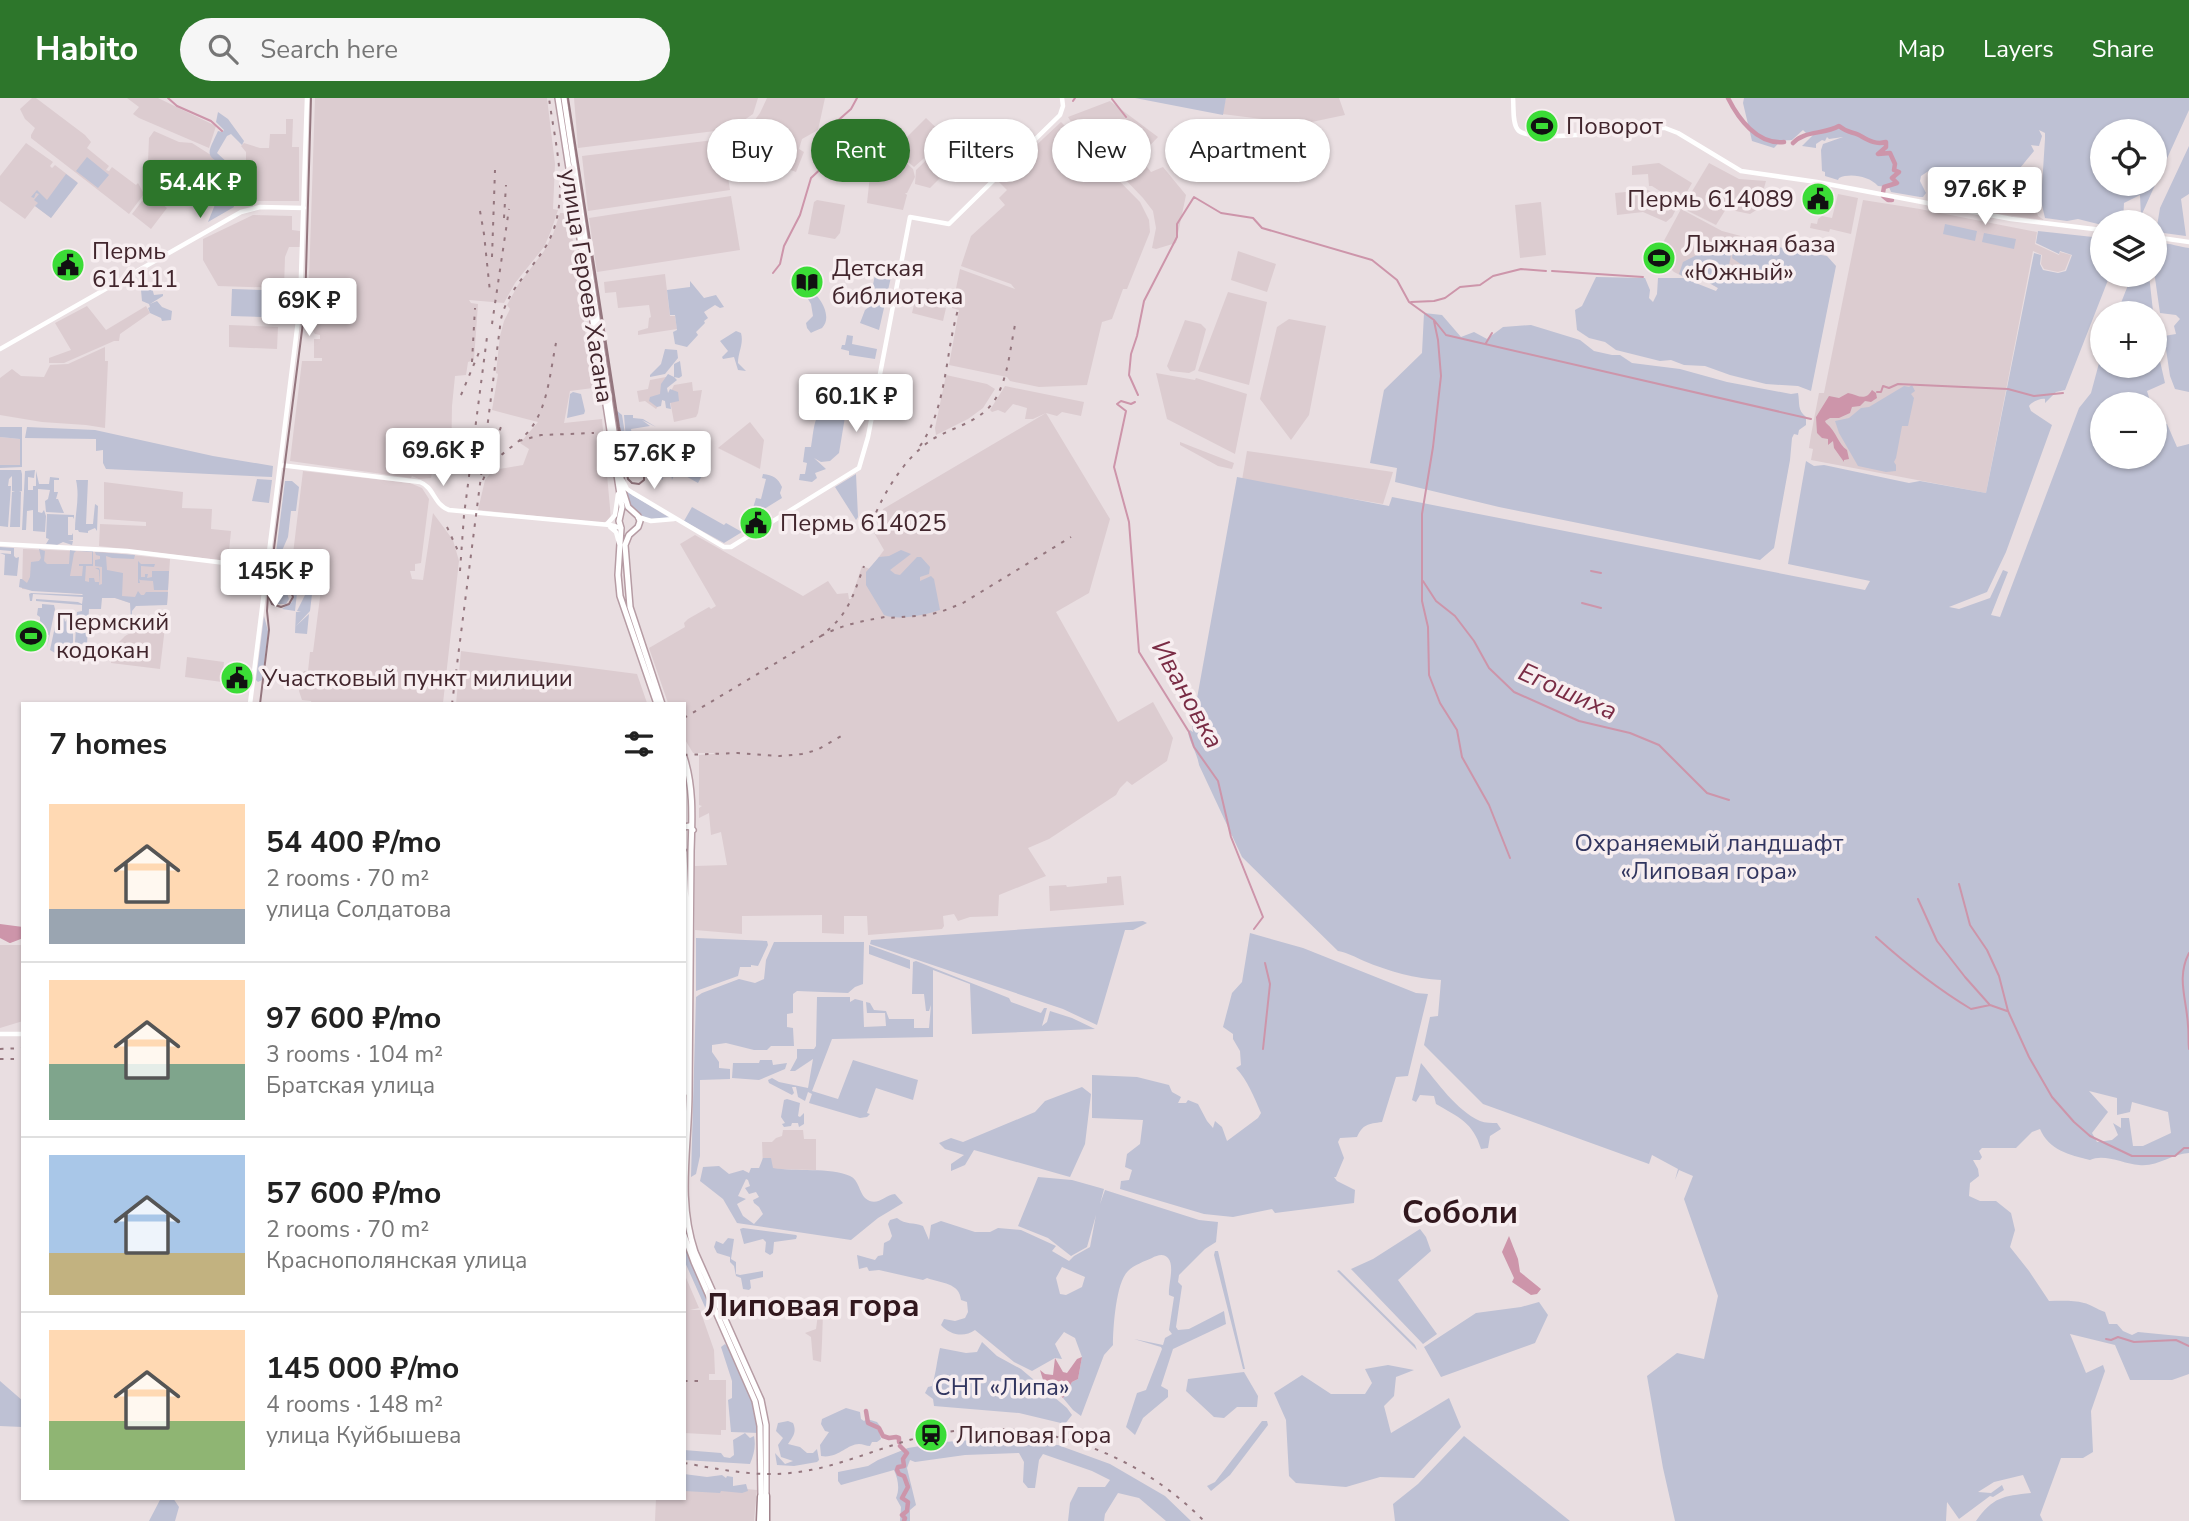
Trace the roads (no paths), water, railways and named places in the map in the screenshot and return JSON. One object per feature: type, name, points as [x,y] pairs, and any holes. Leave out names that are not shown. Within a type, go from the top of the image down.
[{"type":"highway","points":[[760,1521],[764,1497]]},
{"type":"highway","points":[[764,1497],[766,1521]]},
{"type":"main road","points":[[250,702],[300,309],[307,98]]},
{"type":"main road","name":"улица Героев Хасана","points":[[561,98],[624,500],[635,514]]},
{"type":"main road","name":"улица Героев Хасана","points":[[561,98],[622,507],[620,516]]},
{"type":"main road","points":[[621,472],[627,489],[724,547],[731,547],[859,468],[868,437],[911,217],[949,224],[1060,116],[1062,98]]},
{"type":"main road","points":[[1513,98],[1518,131],[1526,135],[1535,137],[1667,128],[1741,171],[1816,182],[1998,217],[2090,228]]},
{"type":"main road","points":[[0,349],[241,212],[260,207],[304,208]]},
{"type":"main road","points":[[2167,239],[2189,242]]},
{"type":"main road","points":[[280,465],[423,482],[439,505],[449,510],[606,525],[621,528],[625,532],[651,521],[675,519]]},
{"type":"main road","points":[[606,525],[615,515],[618,492]]},
{"type":"main road","points":[[606,525],[627,512],[651,521]]},
{"type":"main road","points":[[627,608],[625,545],[626,539],[639,523],[635,514]]},
{"type":"main road","points":[[620,516],[618,582],[658,702]]},
{"type":"main road","points":[[606,525],[615,530],[620,545]]},
{"type":"main road","points":[[0,544],[127,551],[267,568]]},
{"type":"main road","points":[[686,770],[692,810],[686,1094]]},
{"type":"main road","points":[[686,814],[689,815],[692,810]]},
{"type":"main road","points":[[686,827],[692,830]]},
{"type":"main road","points":[[686,907],[686,1094]]},
{"type":"main road","points":[[0,1034],[21,1034]]},
{"type":"main road","points":[[686,1210],[688,1228],[699,1260],[761,1399],[766,1425],[764,1497]]},
{"type":"main road","points":[[686,1241],[755,1401],[760,1426],[764,1497]]},
{"type":"waterway","points":[[168,98],[177,106],[211,121],[222,131]]},
{"type":"waterway","points":[[773,273],[780,264],[784,246],[800,215],[811,178],[828,162],[834,124],[851,109],[857,98]]},
{"type":"waterway","points":[[1728,98],[1743,122],[1757,135],[1774,142],[1784,142]]},
{"type":"waterway","name":"Егошиха","points":[[1112,99],[1126,117]]},
{"type":"waterway","points":[[1793,143],[1803,136],[1839,126],[1872,142],[1886,142],[1886,147],[1878,154],[1890,153],[1895,164],[1894,170],[1899,172],[1892,178],[1897,183],[1884,187],[1883,193]]},
{"type":"waterway","points":[[1883,196],[1892,200]]},
{"type":"waterway","name":"Егошиха","points":[[1138,395],[1129,375],[1131,354],[1144,301],[1177,237],[1177,224],[1194,197],[1221,213],[1253,218],[1262,228],[1372,260],[1397,280],[1409,302],[1434,320],[1446,335],[1811,419]]},
{"type":"waterway","points":[[1411,302],[1445,298],[1460,287],[1480,285],[1493,276],[1521,269],[1546,271]]},
{"type":"waterway","points":[[1552,271],[1643,277]]},
{"type":"waterway","points":[[1434,321],[1441,376],[1422,514],[1422,601],[1428,627],[1429,675],[1440,703],[1457,730],[1462,757],[1489,805],[1510,858]]},
{"type":"waterway","points":[[1486,343],[1492,333]]},
{"type":"waterway","points":[[1877,392],[1881,392],[1883,386],[1889,388],[1898,384],[2008,389],[2034,396],[2063,393]]},
{"type":"waterway","name":"Ивановка","points":[[1135,402],[1131,404],[1121,401],[1117,404],[1126,411],[1114,467],[1129,522],[1139,652],[1189,732],[1194,747],[1218,781],[1231,837],[1263,917],[1254,929]]},
{"type":"waterway","points":[[1591,571],[1601,573]]},
{"type":"waterway","name":"Егошиха","points":[[1423,581],[1436,601],[1455,616],[1474,641],[1489,668],[1514,692],[1579,721],[1630,733],[1659,745],[1707,793],[1729,800]]},
{"type":"waterway","points":[[1582,603],[1601,608]]},
{"type":"waterway","points":[[1959,884],[1970,925],[1987,950],[1999,976],[2008,1011],[2029,1057],[2052,1097],[2090,1136],[2132,1156],[2175,1156],[2184,1148],[2189,1148]]},
{"type":"waterway","points":[[1918,899],[1937,941],[1989,1004]]},
{"type":"waterway","points":[[0,937],[10,942],[21,938]]},
{"type":"waterway","points":[[1876,937],[1922,975],[1971,1009],[1990,1005],[2007,1011]]},
{"type":"waterway","points":[[2189,953],[2183,971],[2189,1049]]},
{"type":"waterway","name":"Ивановка","points":[[1263,1049],[1270,984],[1265,963]]},
{"type":"waterway","points":[[2106,1339],[2118,1337],[2134,1342],[2176,1340],[2189,1346]]},
{"type":"waterway","points":[[866,1411],[868,1423],[879,1428],[883,1436],[899,1438],[899,1442]]},
{"type":"waterway","points":[[900,1446],[907,1453],[903,1459],[904,1466],[898,1467],[897,1470],[904,1476],[908,1487],[902,1498],[908,1502],[907,1511],[902,1515],[904,1521]]},
{"type":"tram line","points":[[260,702],[269,630],[268,595],[305,307],[311,98]]},
{"type":"tram line","points":[[568,98],[619,427],[625,454],[644,473],[644,480],[639,484],[628,479],[618,427],[568,98]]},
{"type":"tram line","points":[[268,595],[272,604],[281,607],[289,604],[293,597],[272,571]]},
{"type":"railway","points":[[452,702],[501,319],[514,290],[546,246],[558,211],[560,173],[549,98]]},
{"type":"railway","points":[[492,257],[495,170]]},
{"type":"railway","points":[[504,218],[506,185]]},
{"type":"railway","points":[[492,324],[509,209]]},
{"type":"railway","points":[[480,211],[490,292]]},
{"type":"railway","points":[[920,446],[937,411],[962,298]]},
{"type":"railway","points":[[472,362],[475,308]]},
{"type":"railway","points":[[869,532],[886,493],[912,456],[933,439],[976,418],[996,398],[1006,372],[1015,325]]},
{"type":"railway","points":[[460,571],[464,515],[487,337]]},
{"type":"railway","points":[[483,480],[492,464],[535,423],[547,390],[556,343]]},
{"type":"railway","points":[[461,395],[480,350]]},
{"type":"railway","points":[[489,460],[502,424]]},
{"type":"railway","points":[[519,441],[541,435],[594,433]]},
{"type":"railway","points":[[447,527],[459,553]]},
{"type":"railway","points":[[821,636],[868,620],[928,615],[943,611],[963,603],[1071,537]]},
{"type":"railway","points":[[686,717],[821,636],[844,613],[864,566]]},
{"type":"railway","points":[[686,755],[802,754],[817,750],[843,735]]},
{"type":"railway","points":[[0,1049],[21,1048]]},
{"type":"railway","points":[[0,1059],[21,1059]]},
{"type":"railway","points":[[686,1381],[703,1381]]},
{"type":"railway","points":[[686,1463],[750,1473],[790,1473],[838,1463],[917,1438],[956,1431],[996,1429],[1034,1432],[1072,1441],[1108,1454],[1142,1472],[1204,1521]]},
{"type":"place","name":"Поворот","points":[[1542,126]]},
{"type":"place","name":"Пермь 614089","points":[[1818,199]]},
{"type":"place","name":"Лыжная база «Южный»","points":[[1659,258]]},
{"type":"place","name":"Пермь 614111","points":[[68,265]]},
{"type":"place","name":"Детская библиотека","points":[[807,282]]},
{"type":"place","name":"Пермь 614025","points":[[756,523]]},
{"type":"place","name":"Пермский кодокан","points":[[31,636]]},
{"type":"place","name":"Участковый пункт милиции","points":[[237,678]]},
{"type":"place","name":"Липовая Гора","points":[[931,1435]]},
{"type":"district","name":"Соболи","points":[[1460,1212]]},
{"type":"district","name":"Липовая гора","points":[[812,1305]]},
{"type":"park label","name":"Охраняемый ландшафт «Липовая гора»","points":[[1709,857]]},
{"type":"park label","name":"СНТ «Липа»","points":[[1002,1387]]}]
